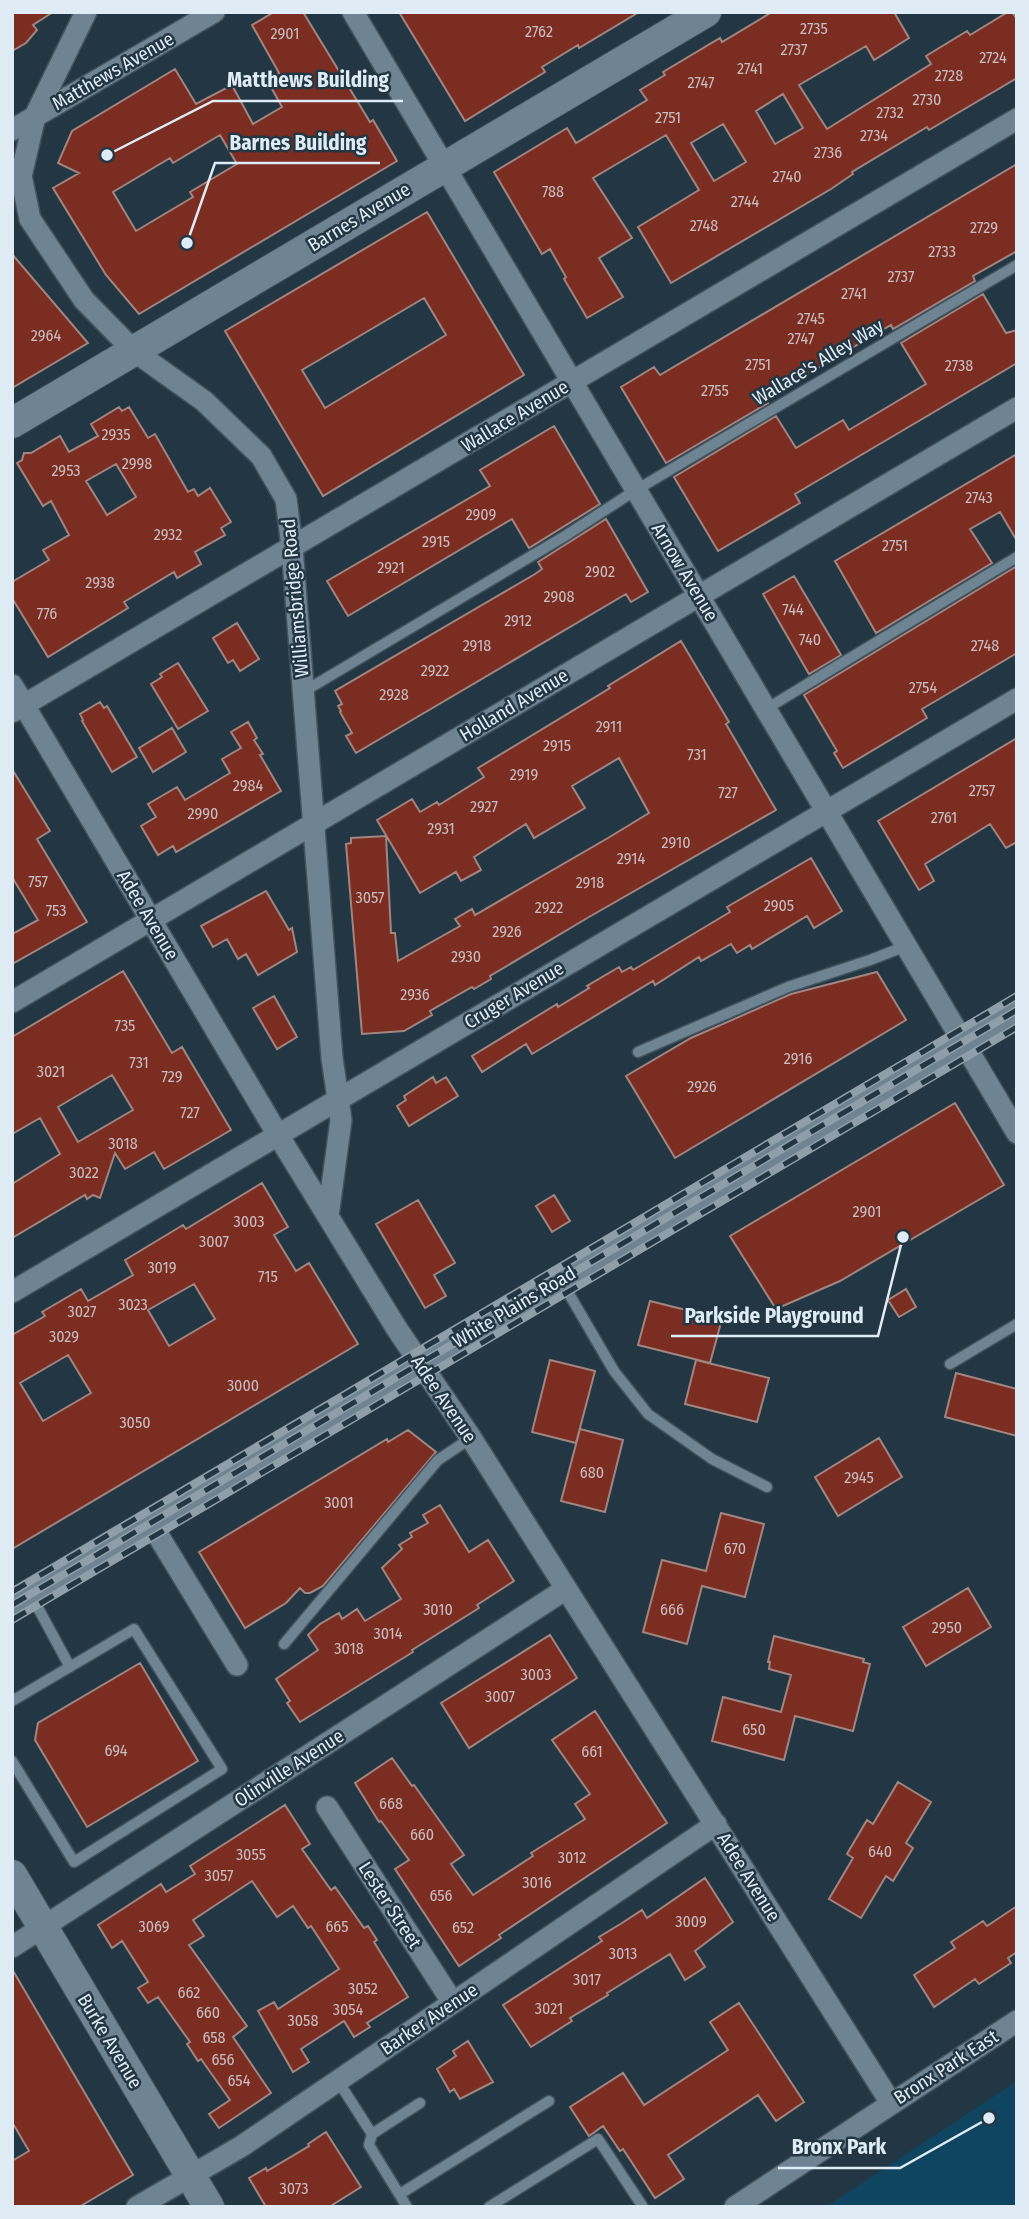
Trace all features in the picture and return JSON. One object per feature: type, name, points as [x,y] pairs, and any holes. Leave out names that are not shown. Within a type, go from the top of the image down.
[{"type":"main road","name":"Barnes Avenue","points":[[12,423],[706,12]]},
{"type":"main road","name":"White Plains Road","points":[[21,1599],[1017,1010]]},
{"type":"main road","name":"Burke Avenue","points":[[12,1875],[209,2207]]},
{"type":"street","name":"Williamsbridge Road","points":[[86,12],[35,116],[21,176],[30,219],[85,300],[134,351],[204,401],[261,456],[286,499],[332,1058],[341,1120],[328,1216]]},
{"type":"street","name":"Matthews Avenue","points":[[12,130],[214,12]]},
{"type":"street","name":"Arnow Avenue","points":[[353,12],[1017,1133]]},
{"type":"street","name":"Wallace Avenue","points":[[18,709],[1017,119]]},
{"type":"street","name":"Holland Avenue","points":[[12,1002],[1017,408]]},
{"type":"street","name":"Adee Avenue","points":[[12,685],[18,709],[151,920],[397,1329],[471,1438],[891,2103]]},
{"type":"street","name":"Cruger Avenue","points":[[12,1292],[1017,699]]},
{"type":"street","points":[[150,1522],[237,1665]]},
{"type":"street","name":"Olinville Avenue","points":[[12,1947],[566,1589]]},
{"type":"street","name":"Lester Street","points":[[327,1807],[453,2003]]},
{"type":"street","name":"Barker Avenue","points":[[137,2207],[242,2146],[716,1824]]},
{"type":"street","name":"Bronx Park East","points":[[735,2207],[1017,2021]]},
{"type":"lane","name":"Wallace's Alley Way","points":[[303,692],[565,536],[636,490],[1017,265]]},
{"type":"lane","points":[[766,709],[1017,557]]},
{"type":"lane","points":[[638,1052],[788,987],[906,946]]},
{"type":"lane","points":[[560,1280],[614,1371],[648,1414],[712,1459],[767,1487]]},
{"type":"lane","points":[[950,1364],[1017,1324]]},
{"type":"lane","points":[[284,1644],[438,1460],[471,1438]]},
{"type":"lane","points":[[21,1599],[70,1667]]},
{"type":"lane","points":[[12,1701],[134,1629],[222,1769],[74,1861],[12,1761]]},
{"type":"lane","points":[[338,2081],[372,2133]]},
{"type":"lane","points":[[400,2194],[549,2101]]},
{"type":"lane","points":[[407,2207],[369,2145],[372,2133],[420,2103]]},
{"type":"lane","points":[[489,2207],[598,2139],[643,2207]]},
{"type":"shaded area","points":[[1017,2081],[1017,2207],[826,2207]]},
{"type":"building","points":[[12,12],[53,12],[33,25],[37,30],[26,43],[12,51]]},
{"type":"building","points":[[274,12],[303,12],[397,161],[139,314],[106,275],[53,188],[79,173],[58,163],[72,131],[175,69],[196,104],[232,85],[253,124],[282,107],[267,80],[279,73],[252,25]],"holes":[[[220,135],[237,164],[190,192],[193,197],[136,231],[113,192],[170,158],[173,163]]]},
{"type":"building","points":[[399,12],[639,12],[542,67],[545,72],[465,121]]},
{"type":"building","points":[[772,12],[894,12],[909,38],[874,60],[866,46],[799,85],[827,129],[931,64],[926,56],[967,31],[970,35],[1008,12],[1012,12],[1017,19],[1017,78],[929,130],[927,127],[852,172],[853,174],[831,189],[671,283],[638,227],[699,190],[666,135],[593,178],[632,238],[599,258],[623,297],[587,318],[550,249],[542,254],[494,172],[567,128],[576,143],[647,100],[640,90],[665,75],[663,72],[720,38],[722,42]],"holes":[[[783,94],[803,128],[775,144],[756,111]],[[723,124],[746,162],[714,181],[691,143]]]},
{"type":"building","points":[[1017,164],[1017,251],[973,276],[975,281],[893,329],[891,325],[801,378],[766,399],[768,403],[666,463],[621,387],[654,367],[660,375]]},
{"type":"building","points":[[427,212],[524,375],[323,496],[225,331]],"holes":[[[424,298],[446,335],[325,408],[302,370]]]},
{"type":"building","points":[[12,254],[88,343],[12,388]]},
{"type":"building","points":[[983,294],[1006,333],[1017,330],[1017,363],[795,494],[800,503],[718,551],[674,477],[776,416],[796,448],[843,420],[849,430],[926,384],[901,343]]},
{"type":"building","points":[[119,407],[122,411],[129,407],[148,438],[155,434],[188,492],[194,489],[198,496],[210,488],[231,522],[221,528],[225,535],[195,552],[201,564],[177,578],[174,572],[124,602],[128,608],[48,657],[12,598],[12,582],[49,560],[43,550],[69,535],[51,501],[43,506],[17,463],[22,460],[24,453],[31,453],[60,436],[69,452],[98,436],[91,424]],"holes":[[[116,464],[136,497],[107,515],[86,481]]]},
{"type":"building","points":[[554,426],[600,504],[529,548],[512,519],[348,616],[327,581],[490,486],[480,470]]},
{"type":"building","points":[[1017,454],[1017,541],[1000,512],[970,529],[992,563],[876,633],[835,561]]},
{"type":"building","points":[[606,519],[648,592],[631,602],[626,594],[356,753],[346,736],[352,733],[340,712],[338,706],[342,704],[335,691],[535,574],[542,569],[538,562]]},
{"type":"building","points":[[1017,566],[1017,653],[922,709],[927,718],[843,768],[834,753],[837,751],[804,695]]},
{"type":"building","points":[[794,576],[841,655],[809,674],[763,594]]},
{"type":"building","points":[[237,623],[259,659],[240,671],[233,660],[228,663],[213,638]]},
{"type":"building","points":[[681,641],[729,722],[726,724],[776,810],[589,917],[490,976],[491,979],[474,989],[472,987],[430,1011],[432,1015],[404,1031],[362,1034],[346,844],[351,843],[351,838],[386,836],[391,933],[395,933],[398,961],[460,926],[455,919],[472,909],[475,915],[608,838],[649,813],[619,758],[572,786],[585,808],[534,838],[526,824],[474,857],[481,870],[461,881],[456,872],[420,893],[377,820],[412,799],[420,812],[437,802],[439,805],[484,777],[478,768],[610,688],[608,686]]},
{"type":"building","points":[[178,663],[208,711],[178,729],[151,684],[162,677],[160,674]]},
{"type":"building","points":[[100,702],[104,708],[107,706],[137,757],[112,772],[80,714]]},
{"type":"building","points":[[248,722],[257,738],[254,740],[263,754],[260,755],[281,791],[176,852],[173,846],[158,855],[141,826],[156,817],[148,804],[177,787],[185,800],[230,773],[222,759],[241,748],[231,732]]},
{"type":"building","points":[[172,728],[186,752],[153,772],[139,748]]},
{"type":"building","points":[[1017,738],[1017,842],[1006,848],[990,824],[925,864],[934,881],[919,890],[878,821]]},
{"type":"building","points":[[12,769],[50,831],[37,839],[87,922],[12,964],[12,934],[38,920],[12,877]]},
{"type":"building","points":[[811,858],[842,911],[814,928],[807,916],[752,949],[750,945],[737,953],[731,944],[701,961],[699,957],[655,985],[653,981],[532,1054],[526,1044],[482,1072],[472,1056],[557,1004],[558,1007],[619,967],[622,972],[631,967],[633,970],[730,912],[727,907]]},
{"type":"building","points":[[266,891],[289,930],[292,928],[297,952],[258,975],[246,954],[238,959],[227,939],[213,947],[201,926]]},
{"type":"building","points":[[123,971],[172,1053],[182,1047],[231,1130],[164,1169],[154,1152],[125,1169],[115,1153],[100,1198],[93,1195],[87,1199],[85,1195],[12,1238],[12,1184],[60,1154],[40,1118],[12,1134],[12,1037]],"holes":[[[112,1075],[133,1110],[78,1142],[58,1107]]]},
{"type":"building","points":[[877,972],[906,1020],[675,1158],[626,1076],[691,1038],[791,994]]},
{"type":"building","points":[[274,996],[297,1037],[277,1049],[253,1008]]},
{"type":"building","points":[[433,1077],[436,1083],[446,1077],[458,1096],[409,1126],[397,1106],[406,1100],[404,1096]]},
{"type":"building","points":[[955,1103],[1004,1185],[840,1281],[776,1309],[730,1236]]},
{"type":"building","points":[[262,1183],[288,1227],[274,1235],[296,1271],[309,1263],[358,1344],[12,1549],[12,1335],[45,1316],[42,1312],[81,1289],[88,1301],[133,1275],[125,1260],[183,1225],[186,1229]],"holes":[[[194,1284],[215,1319],[169,1346],[148,1310]],[[68,1355],[91,1393],[43,1421],[20,1383]]]},
{"type":"building","points":[[554,1195],[570,1221],[552,1232],[536,1206]]},
{"type":"building","points":[[418,1200],[455,1263],[434,1275],[446,1296],[425,1308],[376,1224]]},
{"type":"building","points":[[906,1289],[916,1307],[899,1317],[888,1300]]},
{"type":"building","points":[[650,1301],[722,1319],[710,1363],[638,1345]]},
{"type":"building","points":[[550,1360],[595,1371],[576,1443],[532,1432]]},
{"type":"building","points":[[696,1360],[769,1378],[757,1422],[685,1404]]},
{"type":"building","points":[[956,1373],[1017,1389],[1017,1436],[945,1417]]},
{"type":"building","points":[[580,1429],[623,1440],[605,1512],[561,1501]]},
{"type":"building","points":[[408,1430],[436,1452],[323,1586],[310,1593],[305,1593],[300,1588],[286,1603],[245,1628],[199,1552],[387,1439],[388,1442]]},
{"type":"building","points":[[879,1438],[902,1477],[838,1516],[815,1477]]},
{"type":"building","points":[[440,1505],[469,1552],[488,1540],[514,1581],[477,1605],[479,1608],[412,1650],[413,1652],[300,1722],[276,1679],[318,1650],[308,1635],[320,1624],[339,1613],[342,1619],[357,1609],[365,1621],[401,1599],[382,1568],[402,1549],[399,1545],[412,1537],[410,1533],[428,1523],[423,1515]]},
{"type":"building","points":[[721,1513],[764,1524],[745,1597],[702,1586],[687,1644],[643,1632],[662,1560],[706,1571]]},
{"type":"building","points":[[968,1588],[991,1627],[926,1666],[903,1627]]},
{"type":"building","points":[[550,1635],[577,1678],[469,1748],[441,1703]]},
{"type":"building","points":[[774,1636],[864,1659],[863,1662],[870,1664],[853,1731],[795,1716],[784,1760],[712,1741],[723,1697],[781,1712],[791,1675],[769,1669]]},
{"type":"building","points":[[140,1663],[198,1761],[87,1827],[35,1740],[38,1723]]},
{"type":"building","points":[[595,1711],[667,1823],[499,1935],[501,1938],[459,1966],[395,1869],[409,1860],[381,1821],[379,1822],[355,1783],[392,1758],[464,1855],[451,1864],[473,1895],[533,1856],[531,1853],[585,1819],[575,1804],[590,1794],[552,1740]]},
{"type":"building","points":[[898,1782],[931,1802],[906,1843],[913,1848],[893,1881],[886,1876],[861,1918],[829,1899],[853,1858],[847,1854],[867,1820],[873,1824]]},
{"type":"building","points":[[285,1805],[310,1844],[302,1849],[331,1890],[335,1887],[364,1928],[368,1926],[377,1940],[374,1942],[408,1997],[367,2023],[370,2027],[354,2037],[344,2021],[301,2049],[309,2062],[293,2072],[258,2011],[274,2002],[278,2009],[339,1969],[311,1926],[308,1928],[293,1906],[277,1917],[252,1881],[193,1920],[204,1936],[189,1945],[247,2026],[233,2037],[271,2093],[219,2128],[209,2114],[230,2100],[201,2059],[198,2061],[187,2044],[190,2042],[158,1997],[148,2003],[138,1988],[148,1982],[122,1941],[112,1948],[98,1925],[161,1884],[166,1892],[195,1874],[190,1866]]},
{"type":"building","points":[[705,1878],[733,1922],[695,1951],[705,1967],[685,1980],[670,1954],[607,1993],[608,1995],[570,2018],[572,2021],[531,2047],[503,2005],[602,1941],[599,1937],[642,1910],[647,1918]]},
{"type":"building","points":[[1017,1906],[1017,1952],[1008,1958],[1011,1963],[979,1984],[975,1979],[934,2007],[914,1975],[955,1948],[951,1942],[983,1921],[987,1926]]},
{"type":"building","points":[[12,1969],[133,2175],[79,2207],[12,2207],[12,2161],[29,2151],[12,2122]]},
{"type":"building","points":[[739,2003],[804,2102],[776,2121],[758,2095],[668,2155],[684,2179],[655,2198],[623,2149],[620,2151],[603,2126],[589,2136],[570,2107],[623,2073],[644,2105],[728,2050],[710,2022]]},
{"type":"building","points":[[468,2041],[493,2082],[460,2099],[454,2089],[450,2092],[437,2069],[456,2056],[453,2051]]},
{"type":"building","points":[[326,2132],[361,2187],[329,2207],[266,2207],[249,2178],[266,2168],[267,2171],[309,2146],[308,2144]]},
{"type":"railway","points":[[12,1592],[1017,996]]},
{"type":"railway","points":[[12,1605],[1017,1010]]},
{"type":"railway","points":[[12,1620],[1017,1027]]},
{"type":"place","name":"Matthews Building","points":[[107,155]]},
{"type":"place","name":"Barnes Building","points":[[187,243]]},
{"type":"place","name":"Parkside Playground","points":[[903,1237]]},
{"type":"place","name":"Bronx Park","points":[[989,2118]]}]
